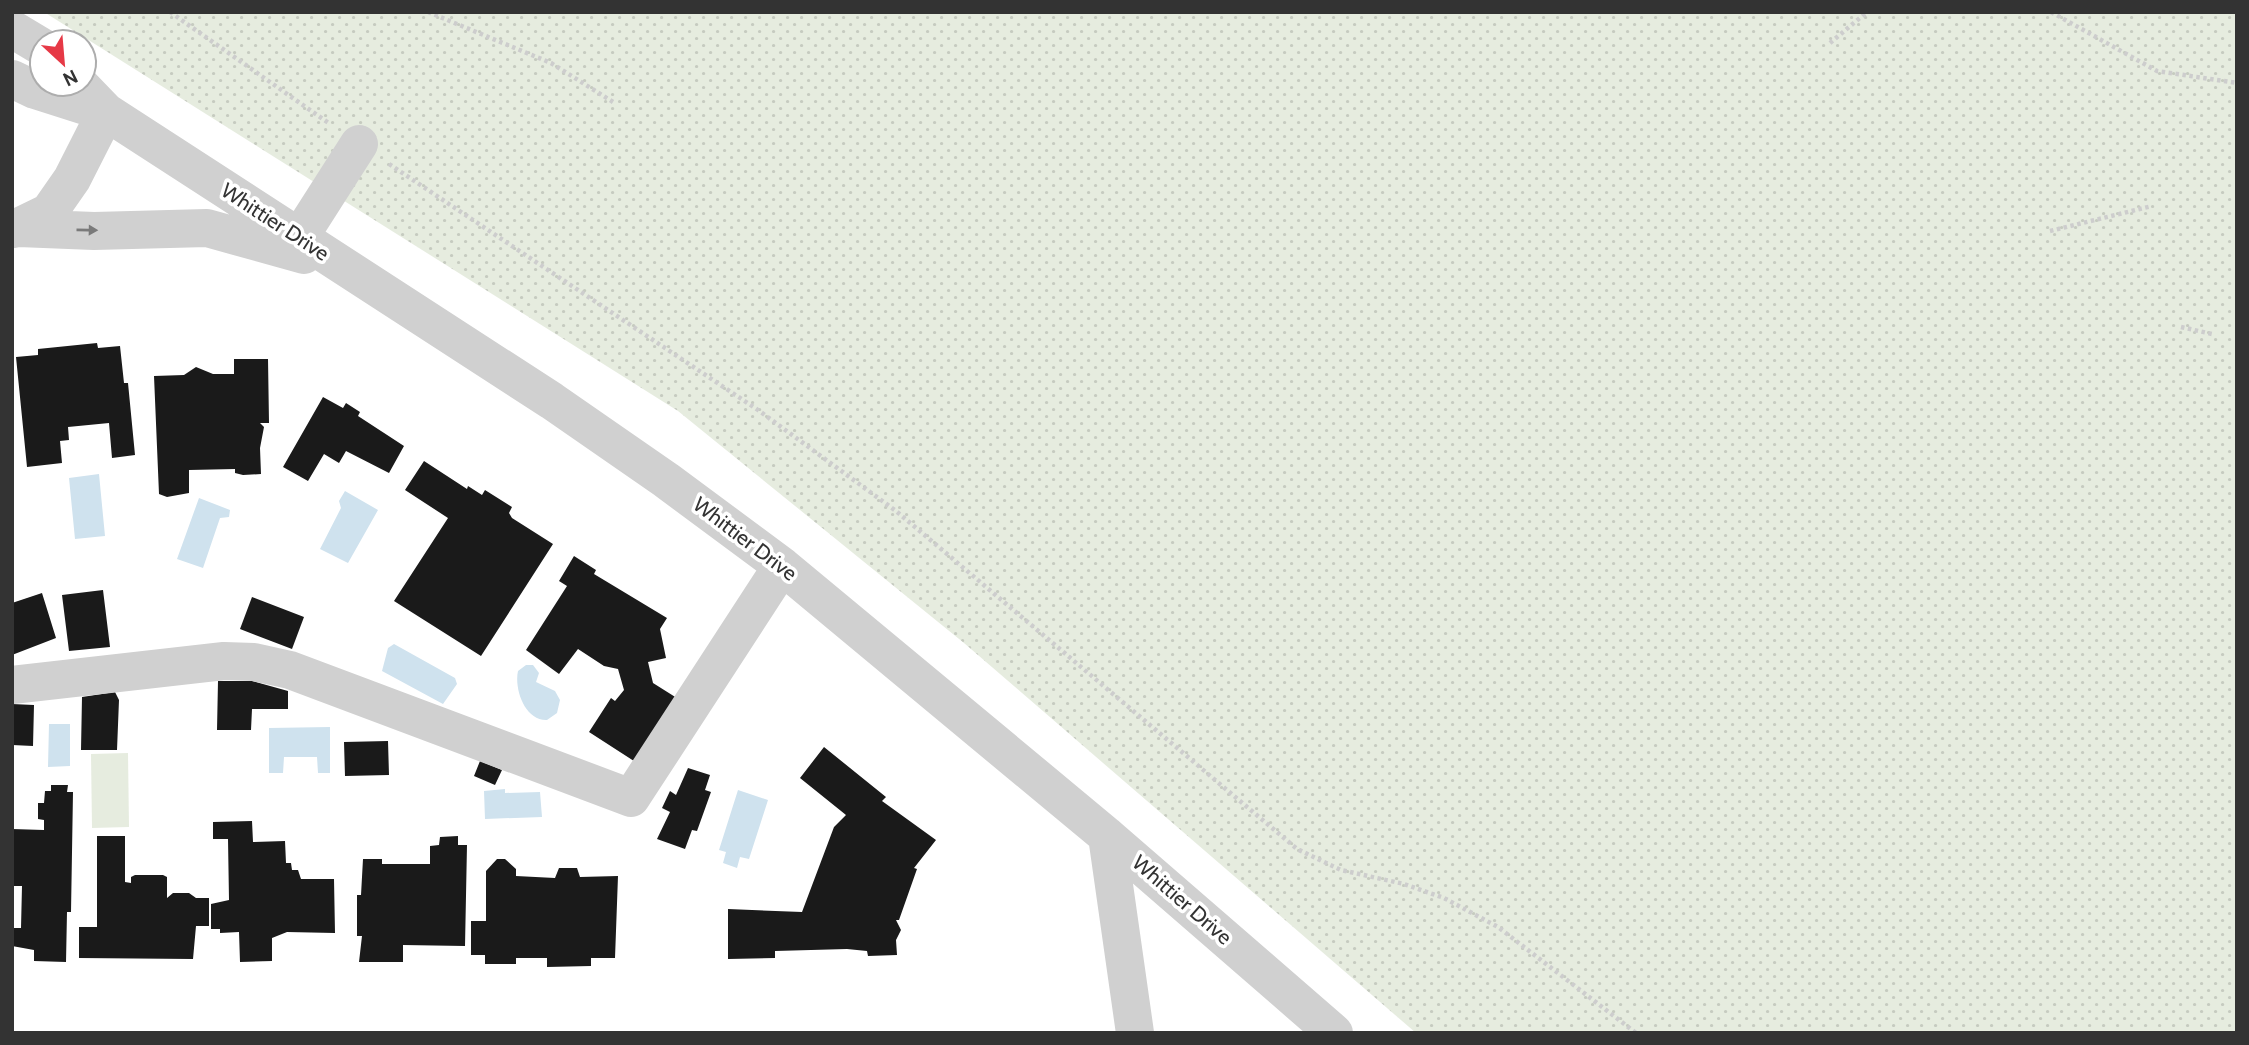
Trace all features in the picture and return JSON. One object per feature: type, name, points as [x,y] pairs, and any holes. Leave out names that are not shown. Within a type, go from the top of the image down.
[{"type":"street","points":[[12,29],[28,39]]},
{"type":"street","name":"Whittier Drive","points":[[12,79],[35,90],[106,113]]},
{"type":"street","name":"Whittier Drive","points":[[92,98],[106,113],[552,401],[666,480],[782,566],[1107,836],[1334,1033]]},
{"type":"street","points":[[16,229],[49,212],[72,179],[106,113]]},
{"type":"street","points":[[299,237],[359,145]]},
{"type":"street","points":[[16,229],[207,228],[343,266]]},
{"type":"street","points":[[12,685],[224,661],[254,662],[290,670],[631,798],[782,566]]},
{"type":"street","points":[[1107,836],[1135,1033]]},
{"type":"path","points":[[170,12],[359,145],[758,410],[896,511],[1297,849],[1341,870],[1404,884],[1444,898],[1498,927],[1636,1033]]},
{"type":"path","points":[[428,12],[551,63],[613,102]]},
{"type":"path","points":[[1830,43],[1867,12]]},
{"type":"path","points":[[2052,12],[2157,71],[2237,83]]},
{"type":"path","points":[[2050,230],[2152,206]]},
{"type":"path","points":[[2181,327],[2212,334]]},
{"type":"shaded area","points":[[44,12],[2237,12],[2237,1033],[1416,1033],[964,643],[678,411],[98,46],[98,28],[69,28]]},
{"type":"shaded area","points":[[128,753],[129,827],[92,828],[91,754]]},
{"type":"water","points":[[99,474],[105,536],[75,539],[69,478]]},
{"type":"water","points":[[345,491],[378,510],[348,563],[320,549],[341,508],[339,501]]},
{"type":"water","points":[[199,498],[230,510],[229,517],[220,518],[203,568],[177,559]]},
{"type":"water","points":[[394,644],[455,678],[457,684],[443,704],[382,671],[388,648]]},
{"type":"water","points":[[526,665],[533,665],[539,673],[536,682],[555,691],[560,700],[557,713],[547,720],[533,715],[523,703],[517,678],[518,671]]},
{"type":"water","points":[[49,724],[70,724],[70,766],[48,767]]},
{"type":"water","points":[[330,727],[330,773],[318,773],[317,757],[284,757],[283,773],[269,773],[269,728]]},
{"type":"water","points":[[505,789],[505,793],[540,792],[542,817],[485,819],[484,791]]},
{"type":"water","points":[[738,790],[768,800],[749,859],[740,857],[737,868],[723,863],[726,852],[719,850]]},
{"type":"building","points":[[97,343],[98,348],[120,346],[124,383],[128,383],[135,455],[112,458],[109,423],[68,427],[69,440],[60,441],[62,463],[27,467],[16,357],[38,355],[38,349]]},
{"type":"building","points":[[234,359],[268,359],[269,423],[260,423],[264,427],[260,448],[261,474],[243,475],[235,473],[235,469],[189,470],[189,493],[167,497],[159,494],[154,376],[184,375],[196,367],[213,374],[234,374]]},
{"type":"building","points":[[323,397],[343,408],[346,403],[360,412],[358,416],[404,446],[389,473],[346,451],[339,463],[324,454],[308,481],[283,467]]},
{"type":"building","points":[[424,461],[467,489],[468,486],[482,495],[485,490],[512,507],[509,513],[512,518],[553,544],[481,656],[394,601],[448,518],[405,490]]},
{"type":"building","points":[[574,556],[596,570],[594,574],[667,618],[660,629],[666,658],[648,662],[653,683],[680,700],[637,763],[589,732],[611,698],[615,701],[624,690],[618,669],[604,666],[578,649],[559,674],[526,650],[567,586],[559,581]]},
{"type":"building","points":[[103,590],[110,647],[69,651],[62,595]]},
{"type":"building","points":[[42,593],[56,638],[12,655],[12,603]]},
{"type":"building","points":[[252,597],[304,617],[292,649],[240,629]]},
{"type":"building","points":[[218,681],[252,681],[288,691],[288,709],[252,709],[251,730],[217,730]]},
{"type":"building","points":[[115,692],[119,700],[117,750],[81,750],[82,697]]},
{"type":"building","points":[[12,704],[34,705],[33,746],[12,745]]},
{"type":"building","points":[[388,741],[389,775],[345,776],[344,742]]},
{"type":"building","points":[[824,747],[886,797],[882,801],[936,840],[914,868],[917,869],[899,920],[896,920],[901,930],[896,940],[897,955],[868,956],[867,951],[847,949],[775,951],[775,958],[728,959],[728,909],[802,912],[834,827],[846,815],[800,778]]},
{"type":"building","points":[[480,761],[502,770],[495,785],[474,776]]},
{"type":"building","points":[[688,768],[710,775],[705,790],[711,792],[697,831],[692,830],[685,849],[657,839],[670,812],[662,808],[670,791],[676,795]]},
{"type":"building","points":[[51,785],[68,785],[67,792],[73,792],[71,912],[67,912],[66,962],[34,961],[34,950],[12,946],[12,928],[21,928],[22,886],[12,886],[12,829],[44,830],[44,820],[38,819],[38,803],[44,803],[45,791],[51,791]]},
{"type":"building","points":[[252,821],[253,842],[285,841],[286,863],[291,863],[292,870],[298,870],[301,879],[334,879],[335,933],[287,932],[272,938],[272,961],[240,962],[239,932],[220,933],[220,929],[211,929],[211,904],[229,900],[228,839],[213,839],[213,822]]},
{"type":"building","points":[[97,836],[125,836],[125,882],[131,883],[131,877],[135,875],[163,875],[167,877],[167,898],[173,893],[189,893],[196,898],[209,898],[209,926],[196,926],[193,959],[79,958],[79,927],[97,927]]},
{"type":"building","points":[[458,836],[458,845],[467,845],[465,946],[403,945],[403,962],[359,962],[362,936],[357,936],[357,895],[361,895],[363,859],[382,859],[382,864],[430,864],[430,846],[439,845],[440,837]]},
{"type":"building","points":[[497,859],[505,859],[516,869],[516,876],[555,878],[559,868],[577,868],[580,877],[618,876],[615,958],[591,958],[591,966],[547,967],[547,958],[516,958],[516,964],[485,964],[485,955],[471,955],[471,921],[486,921],[486,871]]}]
